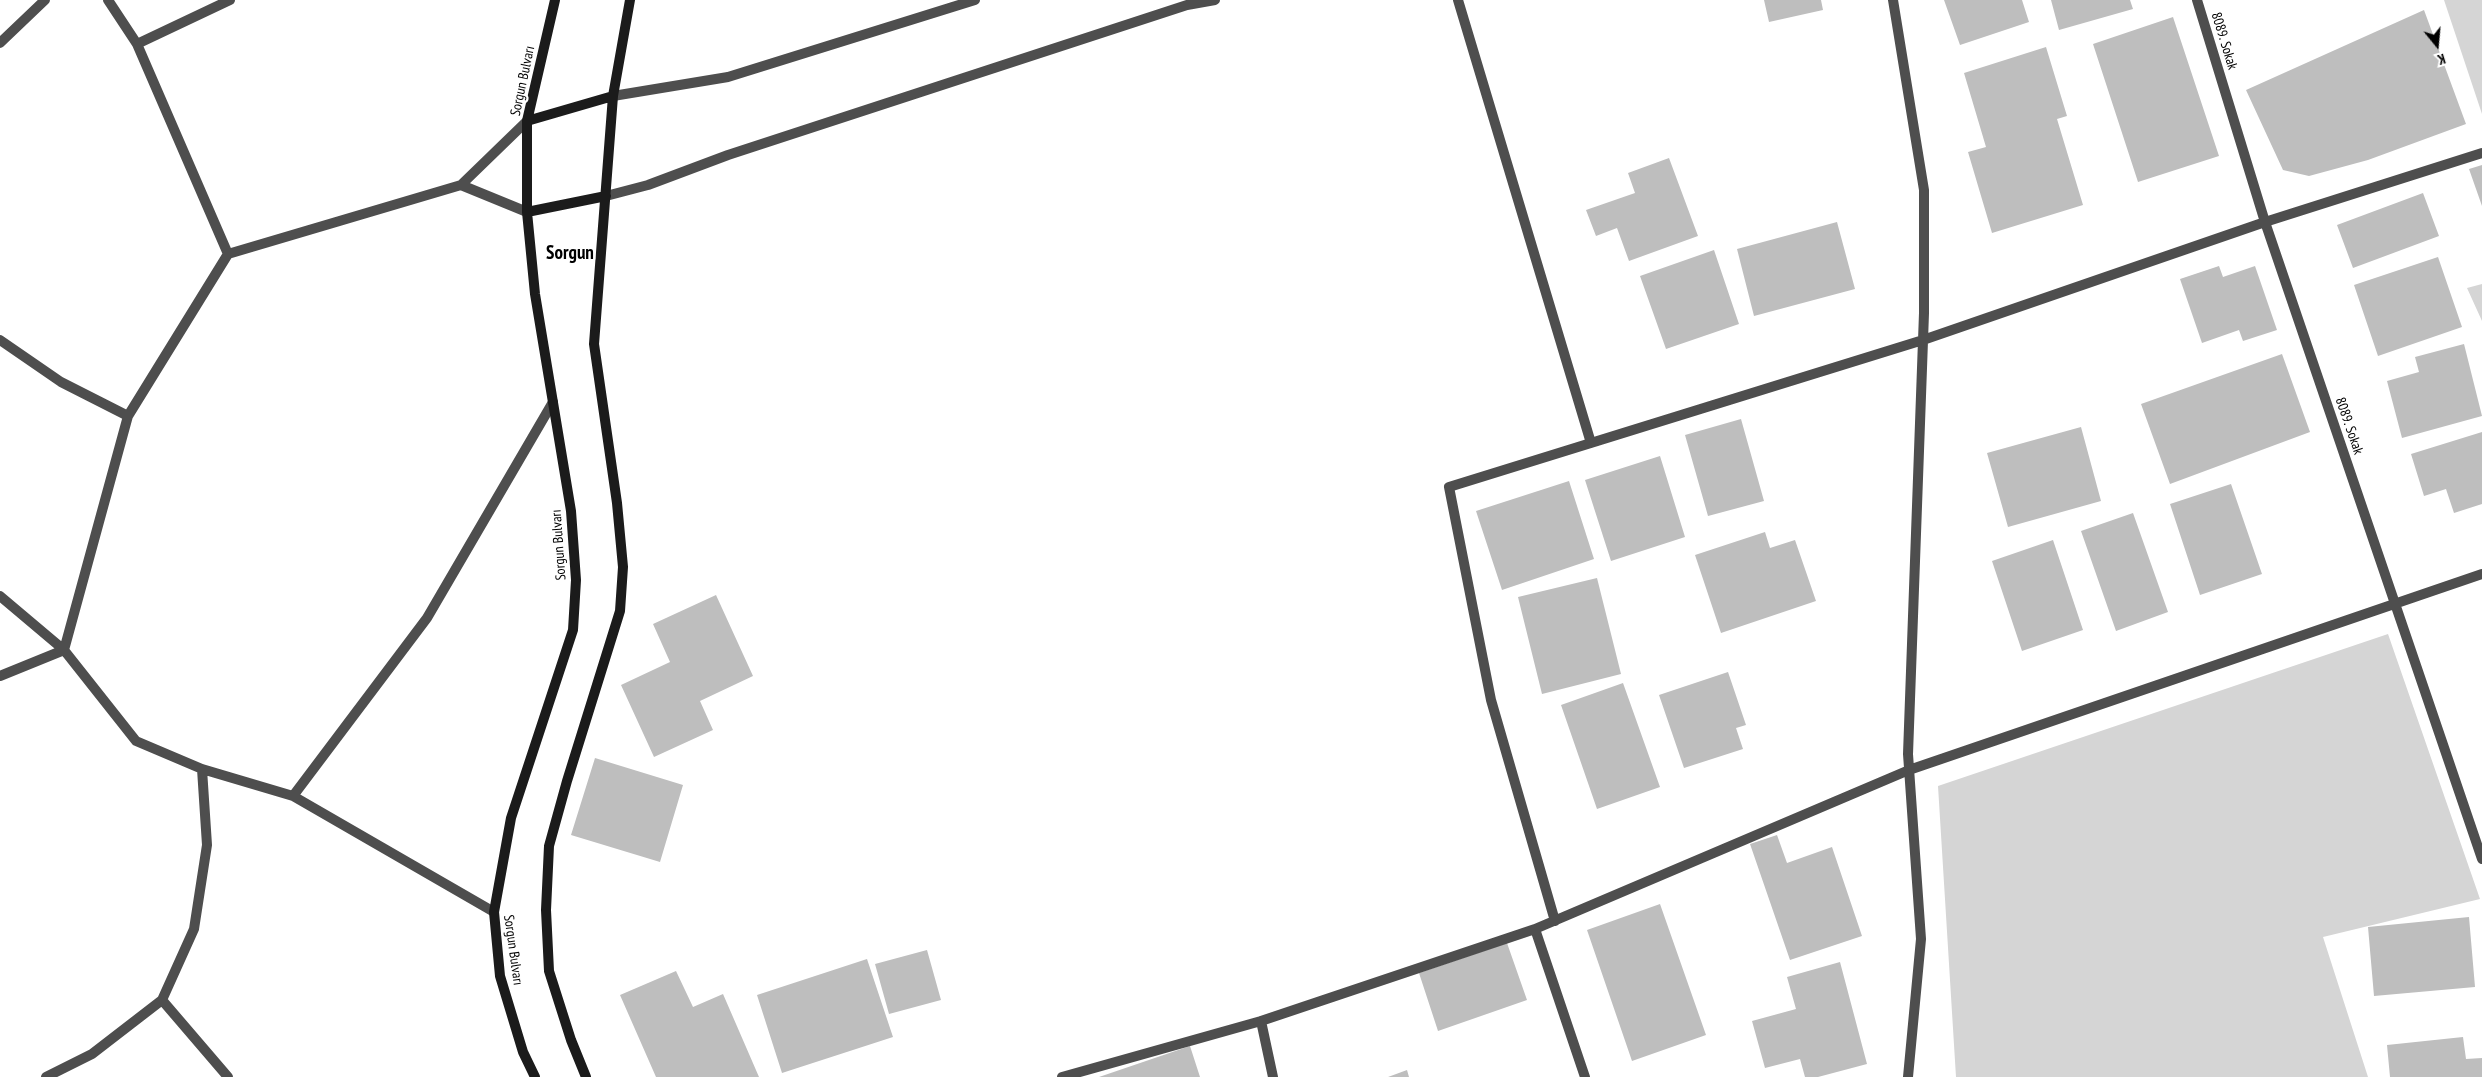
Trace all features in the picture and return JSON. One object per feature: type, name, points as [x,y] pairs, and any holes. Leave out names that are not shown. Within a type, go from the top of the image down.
[{"type":"main road","name":"Sorgun Bulvarı","points":[[535,1077],[523,1052],[500,976],[494,912],[511,818],[573,630],[576,580],[571,512],[535,294],[527,212],[527,121],[555,0]]},
{"type":"main road","points":[[586,1077],[571,1040],[549,970],[546,910],[549,846],[567,781],[620,611],[623,567],[617,503],[594,344],[613,96],[630,0]]},
{"type":"main road","points":[[527,121],[613,96]]},
{"type":"main road","points":[[527,212],[606,196]]},
{"type":"street","points":[[0,43],[45,0]]},
{"type":"street","points":[[108,0],[137,44],[228,254]]},
{"type":"street","points":[[137,44],[230,0]]},
{"type":"street","points":[[613,96],[728,77],[975,0]]},
{"type":"street","points":[[606,196],[648,185],[728,155],[1187,5],[1216,0]]},
{"type":"street","points":[[1458,0],[1591,443]]},
{"type":"street","points":[[1893,0],[1924,190],[1923,340],[1908,754],[1921,939],[1908,1077]]},
{"type":"street","name":"8089. Sokak","points":[[2198,0],[2265,222],[2482,859]]},
{"type":"street","points":[[64,650],[128,416],[228,254],[461,185],[527,121]]},
{"type":"street","points":[[1555,921],[1491,700],[1449,486],[1923,340],[2265,222],[2482,153]]},
{"type":"street","points":[[461,185],[527,212]]},
{"type":"street","points":[[0,340],[61,382],[128,416]]},
{"type":"street","points":[[293,796],[427,618],[553,402]]},
{"type":"street","points":[[1062,1077],[1261,1021],[1535,929],[1909,770],[2482,574]]},
{"type":"street","points":[[0,596],[64,650],[136,741],[202,769],[293,796],[494,912]]},
{"type":"street","points":[[0,676],[64,650]]},
{"type":"street","points":[[46,1077],[92,1054],[162,1000],[194,929],[207,845],[202,769]]},
{"type":"street","points":[[1535,929],[1586,1077]]},
{"type":"street","points":[[162,1000],[228,1077]]},
{"type":"street","points":[[1261,1021],[1273,1077]]},
{"type":"shaded area","points":[[2444,0],[2482,0],[2482,114]]},
{"type":"shaded area","points":[[2482,284],[2482,321],[2467,288]]},
{"type":"shaded area","points":[[2388,634],[2480,899],[2323,937],[2368,1077],[1956,1077],[1938,786]]},
{"type":"building","points":[[1764,0],[1821,0],[1823,10],[1769,22]]},
{"type":"building","points":[[1944,0],[2022,0],[2029,22],[1960,45]]},
{"type":"building","points":[[2051,0],[2130,0],[2133,9],[2059,30]]},
{"type":"building","points":[[2424,10],[2466,124],[2368,160],[2309,176],[2283,170],[2246,90]]},
{"type":"building","points":[[2173,17],[2219,156],[2138,182],[2093,44]]},
{"type":"building","points":[[2046,47],[2067,116],[2057,119],[2083,205],[1992,233],[1968,152],[1986,147],[1964,73]]},
{"type":"building","points":[[1669,158],[1698,236],[1629,261],[1617,228],[1596,236],[1586,210],[1635,193],[1628,173]]},
{"type":"building","points":[[2482,165],[2482,206],[2469,169]]},
{"type":"building","points":[[2423,193],[2439,236],[2353,268],[2337,225]]},
{"type":"building","points":[[1837,222],[1855,289],[1754,316],[1737,249]]},
{"type":"building","points":[[1714,250],[1739,324],[1666,349],[1640,276]]},
{"type":"building","points":[[2438,257],[2462,327],[2378,356],[2354,285]]},
{"type":"building","points":[[2219,266],[2223,277],[2255,266],[2277,330],[2243,341],[2239,330],[2202,343],[2180,279]]},
{"type":"building","points":[[2464,344],[2482,416],[2402,438],[2387,381],[2419,372],[2415,357]]},
{"type":"building","points":[[2282,354],[2310,432],[2170,484],[2141,404]]},
{"type":"building","points":[[1741,419],[1764,501],[1708,516],[1685,435]]},
{"type":"building","points":[[2081,427],[2101,501],[2008,527],[1987,453]]},
{"type":"building","points":[[2482,432],[2482,504],[2454,513],[2446,489],[2424,496],[2411,454]]},
{"type":"building","points":[[1660,456],[1685,537],[1611,561],[1585,480]]},
{"type":"building","points":[[1569,481],[1594,559],[1502,590],[1476,511]]},
{"type":"building","points":[[2231,484],[2262,574],[2200,595],[2170,504]]},
{"type":"building","points":[[2133,513],[2168,612],[2116,631],[2081,531]]},
{"type":"building","points":[[1765,532],[1770,548],[1795,540],[1816,601],[1721,633],[1695,555]]},
{"type":"building","points":[[2053,540],[2083,630],[2022,651],[1992,561]]},
{"type":"building","points":[[1597,578],[1621,674],[1542,694],[1518,597]]},
{"type":"building","points":[[716,595],[753,676],[700,701],[713,730],[654,757],[621,685],[670,662],[653,624]]},
{"type":"building","points":[[1728,672],[1746,725],[1736,728],[1743,749],[1684,768],[1659,695]]},
{"type":"building","points":[[1623,683],[1660,787],[1597,809],[1561,705]]},
{"type":"building","points":[[595,758],[683,785],[660,862],[571,835]]},
{"type":"building","points":[[1777,835],[1787,863],[1832,847],[1862,936],[1790,960],[1750,844]]},
{"type":"building","points":[[1660,904],[1706,1035],[1632,1061],[1587,930]]},
{"type":"building","points":[[2469,917],[2475,987],[2374,996],[2368,927]]},
{"type":"building","points":[[1507,943],[1527,1000],[1438,1031],[1419,973]]},
{"type":"building","points":[[927,950],[941,1000],[889,1014],[875,964]]},
{"type":"building","points":[[867,959],[893,1037],[782,1073],[757,995]]},
{"type":"building","points":[[1840,962],[1867,1064],[1818,1077],[1805,1077],[1800,1059],[1765,1068],[1752,1021],[1796,1009],[1787,977]]},
{"type":"building","points":[[676,971],[693,1007],[723,994],[759,1077],[656,1077],[620,995]]},
{"type":"building","points":[[2463,1037],[2466,1059],[2482,1058],[2482,1077],[2390,1077],[2387,1045]]},
{"type":"building","points":[[1190,1046],[1200,1077],[1099,1077]]},
{"type":"building","points":[[1407,1070],[1409,1077],[1388,1077]]},
{"type":"district","name":"Sorgun","points":[[570,254]]}]
